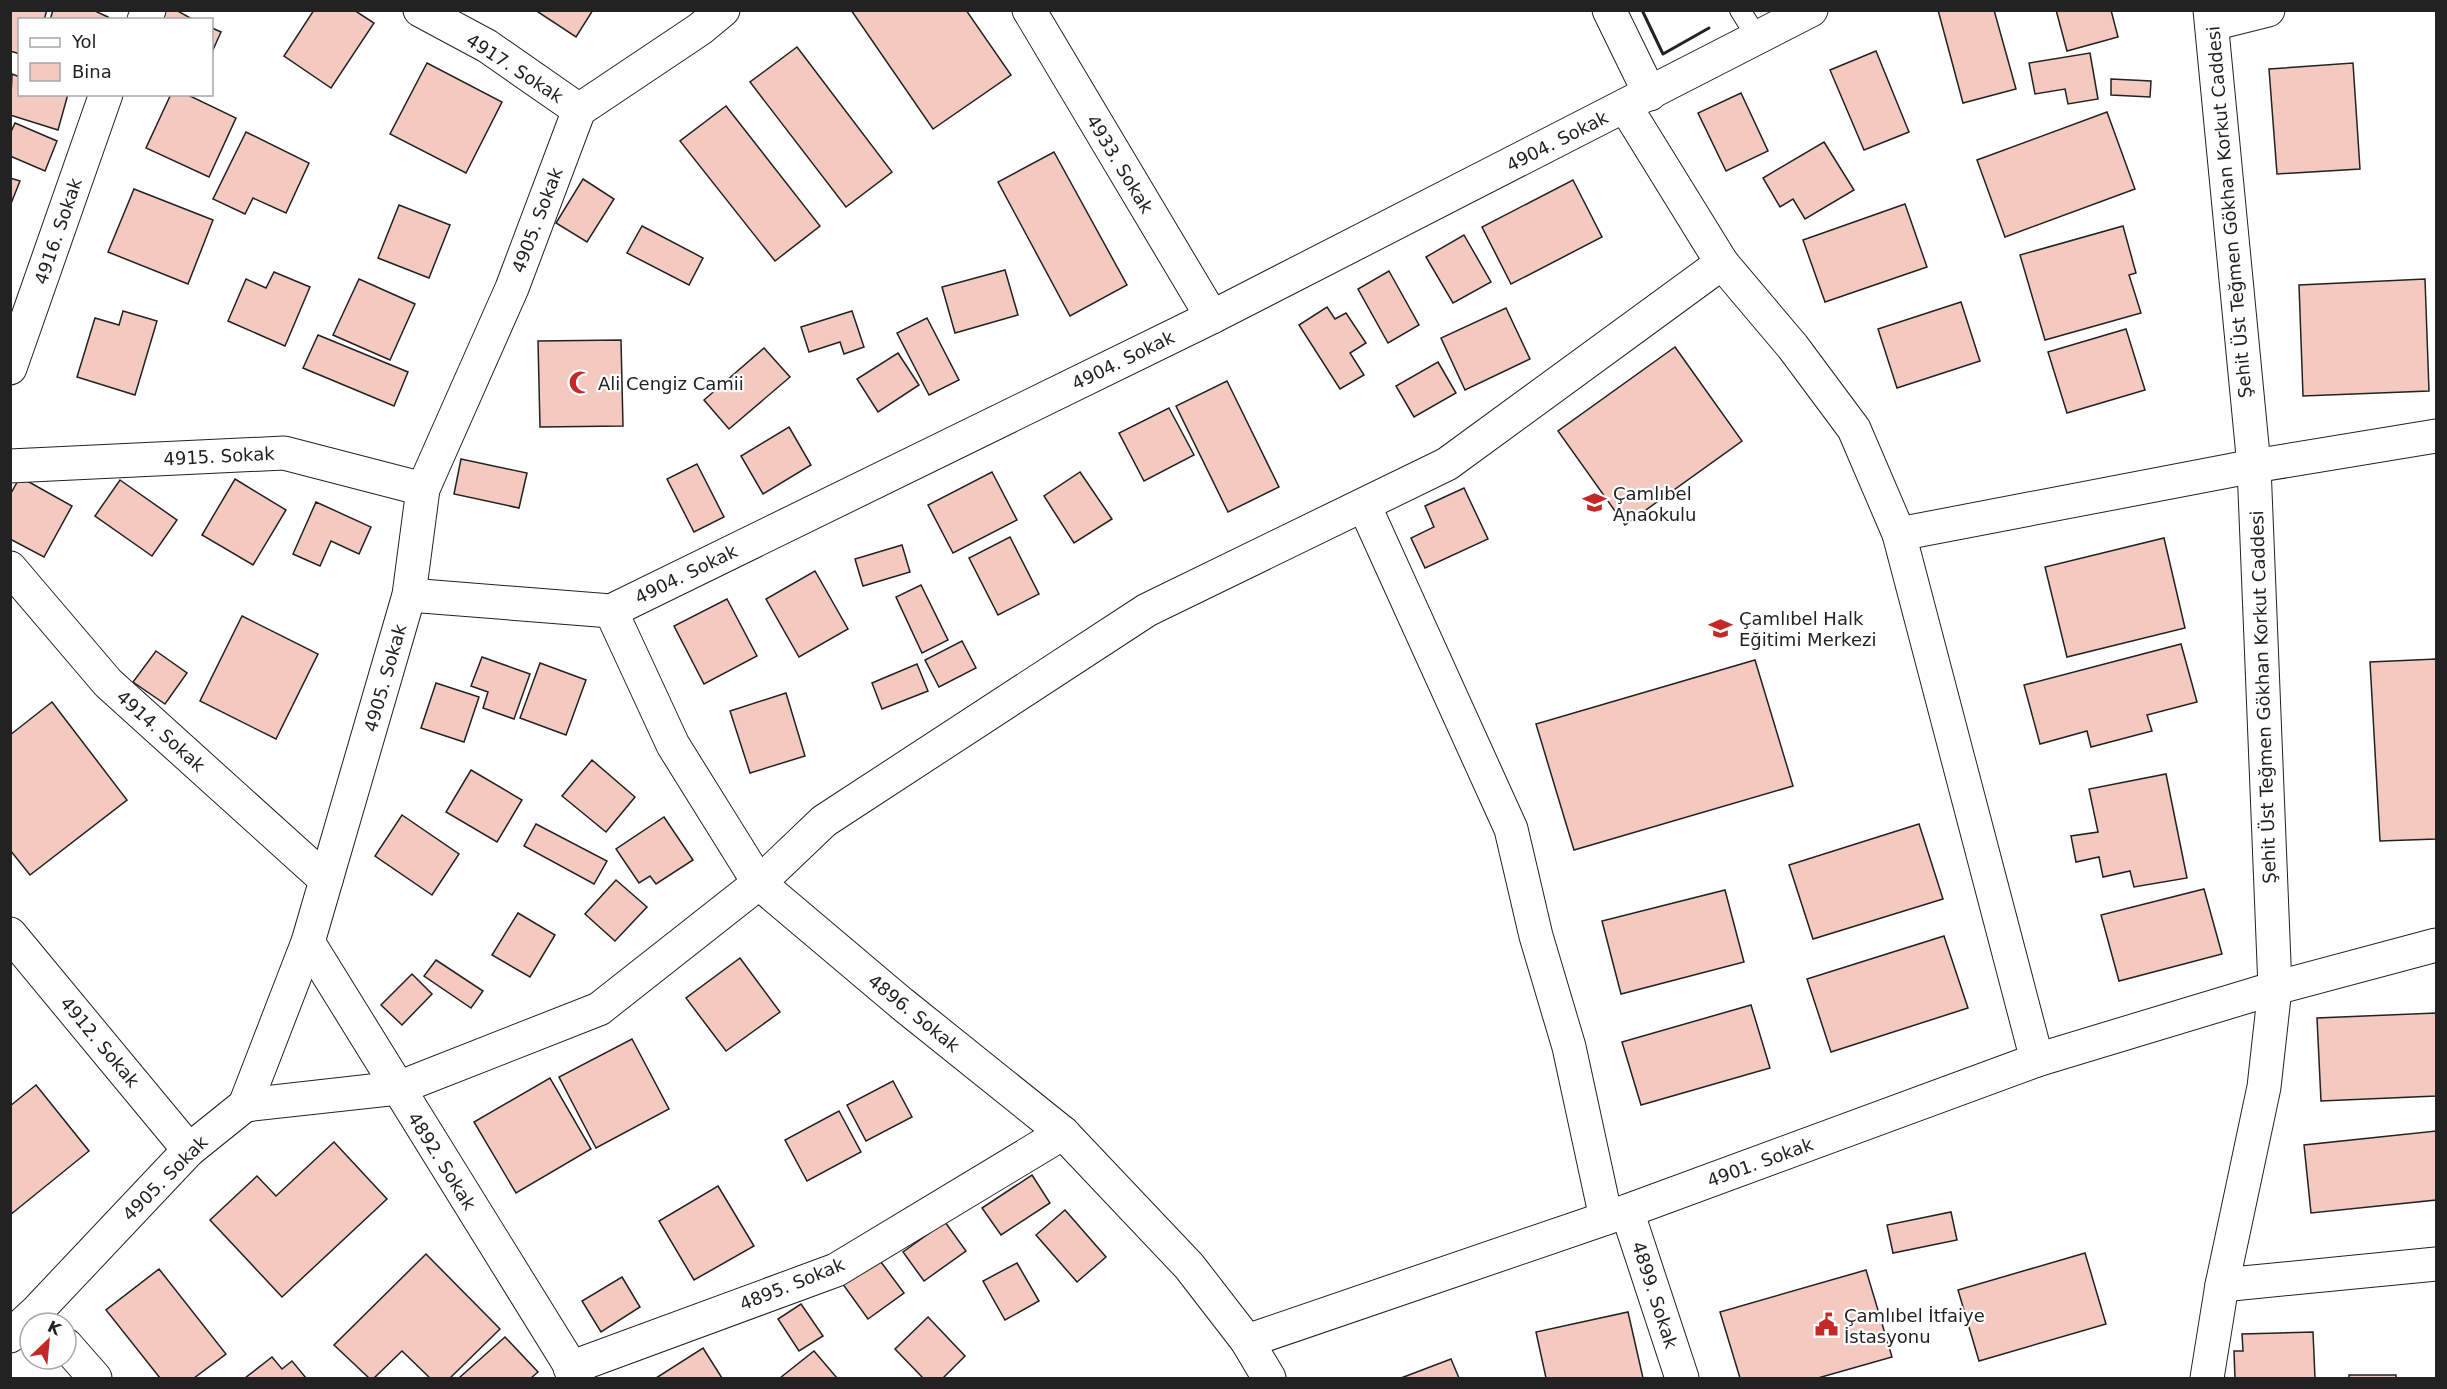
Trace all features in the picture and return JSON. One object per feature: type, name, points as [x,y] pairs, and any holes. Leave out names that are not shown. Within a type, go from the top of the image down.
[{"type":"street","name":"4917. Sokak","points":[[420,10],[487,46],[579,110]]},
{"type":"street","name":"4933. Sokak","points":[[1029,10],[1212,316]]},
{"type":"street","points":[[1609,10],[1638,100],[1722,263],[1793,347],[1854,429],[1899,534],[2037,1060]]},
{"type":"street","name":"4904. Sokak","points":[[611,611],[1212,316],[1811,10]]},
{"type":"street","points":[[2211,17],[2268,10]]},
{"type":"street","points":[[579,110],[702,17]]},
{"type":"street","name":"Şehit Üst Teğmen Gökhan Korkut Caddesi","points":[[2207,1378],[2222,1285],[2264,1087],[2275,988],[2254,466],[2211,17]]},
{"type":"street","name":"4916. Sokak","points":[[10,368],[105,96]]},
{"type":"street","name":"4905. Sokak","points":[[47,1311],[189,1150],[245,1105],[308,942],[410,595],[423,489],[512,288],[579,110]]},
{"type":"street","points":[[245,1105],[398,1088],[599,1009],[759,883],[824,820],[1147,610],[1447,464],[1722,263]]},
{"type":"street","points":[[1899,534],[2254,466],[2436,436]]},
{"type":"street","name":"4915. Sokak","points":[[10,466],[284,453],[423,489]]},
{"type":"street","name":"4899. Sokak","points":[[1364,505],[1511,829],[1536,936],[1616,1215],[1682,1378]]},
{"type":"street","name":"4914. Sokak","points":[[10,568],[108,683],[326,880]]},
{"type":"street","points":[[410,595],[611,611]]},
{"type":"street","name":"4896. Sokak","points":[[611,611],[673,745],[759,883],[901,1003],[1063,1133],[1189,1266],[1247,1341],[1269,1378]]},
{"type":"street","name":"4912. Sokak","points":[[10,934],[189,1150]]},
{"type":"street","name":"4892. Sokak","points":[[308,942],[574,1373]]},
{"type":"street","name":"4901. Sokak","points":[[1247,1341],[1616,1215],[2037,1060],[2275,988],[2436,945]]},
{"type":"street","name":"4895. Sokak","points":[[574,1373],[836,1270],[1063,1133]]},
{"type":"street","points":[[2222,1285],[2436,1264]]},
{"type":"street","points":[[78,1359],[95,1378]]},
{"type":"lane","points":[[1740,10],[1758,39]]},
{"type":"building","points":[[10,10],[47,10],[45,18],[18,18],[18,53],[10,51]]},
{"type":"building","points":[[53,10],[97,10],[108,17],[108,18],[51,18]]},
{"type":"building","points":[[159,10],[176,10],[190,18],[155,18]]},
{"type":"building","points":[[314,10],[354,10],[374,23],[331,88],[284,56]]},
{"type":"building","points":[[535,10],[593,10],[576,37]]},
{"type":"building","points":[[851,10],[966,10],[1011,75],[933,129]]},
{"type":"building","points":[[1938,10],[1994,10],[2016,89],[1963,103]]},
{"type":"building","points":[[2056,10],[2111,10],[2118,37],[2067,51]]},
{"type":"building","points":[[213,28],[221,32],[213,50]]},
{"type":"building","points":[[797,47],[892,172],[846,207],[750,82]]},
{"type":"building","points":[[1876,51],[1909,132],[1864,150],[1830,70]]},
{"type":"building","points":[[2090,53],[2098,99],[2068,104],[2065,89],[2035,94],[2029,63]]},
{"type":"building","points":[[427,63],[502,102],[466,173],[390,134]]},
{"type":"building","points":[[2353,63],[2360,169],[2277,174],[2269,69]]},
{"type":"building","points":[[12,74],[18,76],[18,96],[67,96],[58,130],[10,115]]},
{"type":"building","points":[[2111,79],[2151,81],[2150,97],[2111,95]]},
{"type":"building","points":[[1741,93],[1768,151],[1726,171],[1698,113]]},
{"type":"building","points":[[170,96],[190,96],[236,118],[209,177],[146,148]]},
{"type":"building","points":[[726,106],[820,226],[775,261],[680,141]]},
{"type":"building","points":[[2107,112],[2135,189],[2005,237],[1977,160]]},
{"type":"building","points":[[15,123],[57,141],[45,171],[10,156],[10,134]]},
{"type":"building","points":[[246,132],[309,163],[286,213],[253,198],[245,214],[213,199]]},
{"type":"building","points":[[1824,142],[1854,190],[1805,219],[1793,199],[1780,207],[1763,178]]},
{"type":"building","points":[[1054,152],[1127,285],[1070,316],[998,182]]},
{"type":"building","points":[[10,178],[20,181],[10,206]]},
{"type":"building","points":[[583,179],[614,199],[587,242],[556,223]]},
{"type":"building","points":[[1573,180],[1602,237],[1511,284],[1482,227]]},
{"type":"building","points":[[134,189],[213,220],[188,284],[108,252]]},
{"type":"building","points":[[1905,204],[1927,267],[1825,302],[1803,240]]},
{"type":"building","points":[[399,205],[450,225],[429,278],[378,258]]},
{"type":"building","points":[[642,226],[703,258],[689,285],[627,253]]},
{"type":"building","points":[[2123,226],[2136,273],[2129,275],[2141,313],[2045,340],[2020,255]]},
{"type":"building","points":[[1464,235],[1491,282],[1453,303],[1426,257]]},
{"type":"building","points":[[1005,270],[1018,315],[955,333],[942,287]]},
{"type":"building","points":[[1389,271],[1419,325],[1388,343],[1358,289]]},
{"type":"building","points":[[274,272],[310,287],[285,346],[228,321],[246,279],[266,288]]},
{"type":"building","points":[[359,279],[415,304],[390,360],[333,335]]},
{"type":"building","points":[[2425,279],[2429,391],[2303,396],[2299,285]]},
{"type":"building","points":[[1961,302],[1980,361],[1897,388],[1878,329]]},
{"type":"building","points":[[1327,307],[1335,319],[1346,313],[1366,343],[1350,353],[1364,375],[1340,389],[1299,325]]},
{"type":"building","points":[[1506,308],[1530,359],[1465,390],[1441,338]]},
{"type":"building","points":[[123,311],[157,321],[135,395],[77,377],[95,318],[119,325]]},
{"type":"building","points":[[852,311],[864,347],[844,354],[840,342],[809,352],[801,327]]},
{"type":"building","points":[[927,318],[959,380],[929,395],[897,333]]},
{"type":"building","points":[[2126,329],[2145,390],[2067,413],[2048,352]]},
{"type":"building","points":[[318,335],[408,372],[394,406],[303,368]]},
{"type":"building","name":"Ali Cengiz Camii","points":[[621,340],[623,426],[540,427],[538,341]]},
{"type":"building","points":[[1675,347],[1742,441],[1625,525],[1558,431]]},
{"type":"building","points":[[764,348],[790,377],[729,429],[704,400]]},
{"type":"building","points":[[898,353],[919,385],[878,412],[857,379]]},
{"type":"building","points":[[1438,362],[1456,393],[1414,417],[1396,386]]},
{"type":"building","points":[[1227,381],[1279,487],[1228,512],[1176,406]]},
{"type":"building","points":[[1169,408],[1194,455],[1144,481],[1119,433]]},
{"type":"building","points":[[789,427],[811,465],[763,494],[741,456]]},
{"type":"building","points":[[461,459],[527,473],[519,508],[454,494]]},
{"type":"building","points":[[697,464],[724,517],[694,532],[667,479]]},
{"type":"building","points":[[992,472],[1017,520],[953,553],[928,505]]},
{"type":"building","points":[[1080,472],[1112,519],[1074,543],[1044,496]]},
{"type":"building","points":[[20,477],[72,506],[44,557],[10,539],[10,495]]},
{"type":"building","points":[[235,479],[286,510],[253,565],[202,535]]},
{"type":"building","points":[[120,480],[177,520],[152,556],[95,516]]},
{"type":"building","points":[[1464,488],[1488,539],[1425,568],[1411,538],[1434,527],[1425,506]]},
{"type":"building","points":[[316,502],[371,527],[359,554],[331,541],[320,566],[293,554]]},
{"type":"building","points":[[1010,537],[1039,594],[998,615],[969,558]]},
{"type":"building","points":[[2164,538],[2185,628],[2067,657],[2045,567]]},
{"type":"building","points":[[902,545],[910,572],[863,586],[855,559]]},
{"type":"building","points":[[815,571],[848,629],[799,657],[766,599]]},
{"type":"building","points":[[921,585],[948,640],[922,653],[896,597]]},
{"type":"building","points":[[727,599],[757,656],[704,684],[674,626]]},
{"type":"building","points":[[242,616],[318,654],[276,739],[200,701]]},
{"type":"building","points":[[962,641],[976,668],[939,687],[925,660]]},
{"type":"building","points":[[2181,644],[2197,702],[2147,715],[2152,731],[2091,747],[2087,731],[2040,744],[2024,685]]},
{"type":"building","points":[[156,651],[187,673],[165,704],[133,682]]},
{"type":"building","points":[[482,657],[530,674],[514,719],[483,708],[488,692],[471,686]]},
{"type":"building","points":[[2436,659],[2436,839],[2380,841],[2370,662]]},
{"type":"building","points":[[1755,660],[1793,786],[1574,850],[1536,724]]},
{"type":"building","points":[[540,663],[586,680],[566,735],[520,718]]},
{"type":"building","points":[[917,664],[928,691],[882,709],[872,683]]},
{"type":"building","points":[[436,683],[479,697],[464,742],[421,728]]},
{"type":"building","points":[[786,693],[805,756],[750,773],[730,711]]},
{"type":"building","points":[[52,702],[127,800],[30,875],[10,850],[10,735]]},
{"type":"building","points":[[592,760],[635,797],[606,832],[562,796]]},
{"type":"building","points":[[471,770],[522,800],[497,842],[446,812]]},
{"type":"building","points":[[2166,774],[2187,878],[2134,887],[2130,871],[2103,877],[2099,857],[2076,862],[2071,836],[2098,832],[2089,789]]},
{"type":"building","points":[[402,815],[459,854],[432,895],[375,856]]},
{"type":"building","points":[[664,817],[693,860],[656,884],[650,876],[639,883],[616,849]]},
{"type":"building","points":[[536,824],[607,861],[594,884],[524,846]]},
{"type":"building","points":[[1919,824],[1943,899],[1813,939],[1789,865]]},
{"type":"building","points":[[616,880],[647,907],[615,941],[585,914]]},
{"type":"building","points":[[2204,889],[2222,954],[2119,981],[2101,915]]},
{"type":"building","points":[[1725,890],[1744,962],[1621,994],[1602,921]]},
{"type":"building","points":[[518,913],[555,935],[530,977],[492,955]]},
{"type":"building","points":[[1944,936],[1968,1008],[1831,1052],[1807,979]]},
{"type":"building","points":[[740,958],[780,1012],[726,1051],[686,998]]},
{"type":"building","points":[[436,960],[483,991],[471,1008],[424,976]]},
{"type":"building","points":[[412,974],[432,994],[402,1025],[381,1005]]},
{"type":"building","points":[[1751,1005],[1770,1068],[1641,1105],[1622,1042]]},
{"type":"building","points":[[2436,1013],[2436,1096],[2321,1101],[2317,1018]]},
{"type":"building","points":[[632,1039],[669,1109],[596,1148],[559,1077]]},
{"type":"building","points":[[550,1078],[591,1149],[516,1193],[474,1122]]},
{"type":"building","points":[[893,1081],[912,1117],[866,1141],[847,1105]]},
{"type":"building","points":[[36,1085],[89,1151],[10,1215],[10,1106]]},
{"type":"building","points":[[839,1111],[861,1152],[807,1181],[785,1140]]},
{"type":"building","points":[[2436,1131],[2436,1200],[2311,1213],[2304,1145]]},
{"type":"building","points":[[334,1142],[387,1199],[282,1297],[210,1220],[257,1176],[276,1196]]},
{"type":"building","points":[[1032,1175],[1050,1203],[1001,1235],[982,1208]]},
{"type":"building","points":[[718,1186],[754,1246],[694,1280],[659,1221]]},
{"type":"building","points":[[1065,1210],[1106,1257],[1077,1282],[1036,1235]]},
{"type":"building","points":[[1951,1212],[1957,1240],[1893,1253],[1887,1225]]},
{"type":"building","points":[[945,1222],[966,1251],[924,1281],[903,1252]]},
{"type":"building","points":[[2085,1253],[2106,1324],[1979,1361],[1958,1290]]},
{"type":"building","points":[[426,1254],[500,1329],[450,1378],[430,1378],[402,1351],[374,1378],[369,1378],[334,1345]]},
{"type":"building","points":[[878,1258],[904,1293],[868,1319],[842,1283]]},
{"type":"building","points":[[1017,1263],[1039,1301],[1005,1320],[983,1281]]},
{"type":"building","points":[[159,1269],[226,1354],[194,1378],[160,1378],[106,1310]]},
{"type":"building","points":[[1866,1270],[1892,1357],[1818,1378],[1740,1378],[1720,1312]]},
{"type":"building","points":[[622,1277],[640,1307],[601,1332],[582,1301]]},
{"type":"building","points":[[801,1304],[823,1336],[799,1351],[778,1319]]},
{"type":"building","points":[[1628,1312],[1643,1378],[1546,1378],[1536,1332]]},
{"type":"building","points":[[928,1317],[965,1356],[943,1378],[923,1378],[895,1349]]},
{"type":"building","points":[[2313,1332],[2315,1378],[2235,1378],[2234,1351],[2243,1351],[2242,1334]]},
{"type":"building","points":[[505,1337],[538,1372],[531,1378],[459,1378]]},
{"type":"building","points":[[703,1348],[722,1378],[656,1378]]},
{"type":"building","points":[[814,1351],[837,1378],[780,1378]]},
{"type":"building","points":[[272,1357],[282,1369],[292,1361],[306,1378],[245,1378]]},
{"type":"building","points":[[1451,1359],[1459,1378],[1401,1378]]},
{"type":"building","points":[[2349,1375],[2396,1375],[2396,1378],[2349,1378]]},
{"type":"wall","points":[[1642,10],[1663,54],[1709,28]]},
{"type":"place","name":"Ali Cengiz Camii","points":[[580,383]]},
{"type":"place","name":"Çamlıbel Anaokulu","points":[[1595,503]]},
{"type":"place","name":"Çamlıbel Halk Eğitimi Merkezi","points":[[1721,628]]},
{"type":"place","name":"Çamlıbel İtfaiye İstasyonu","points":[[1826,1325]]}]
